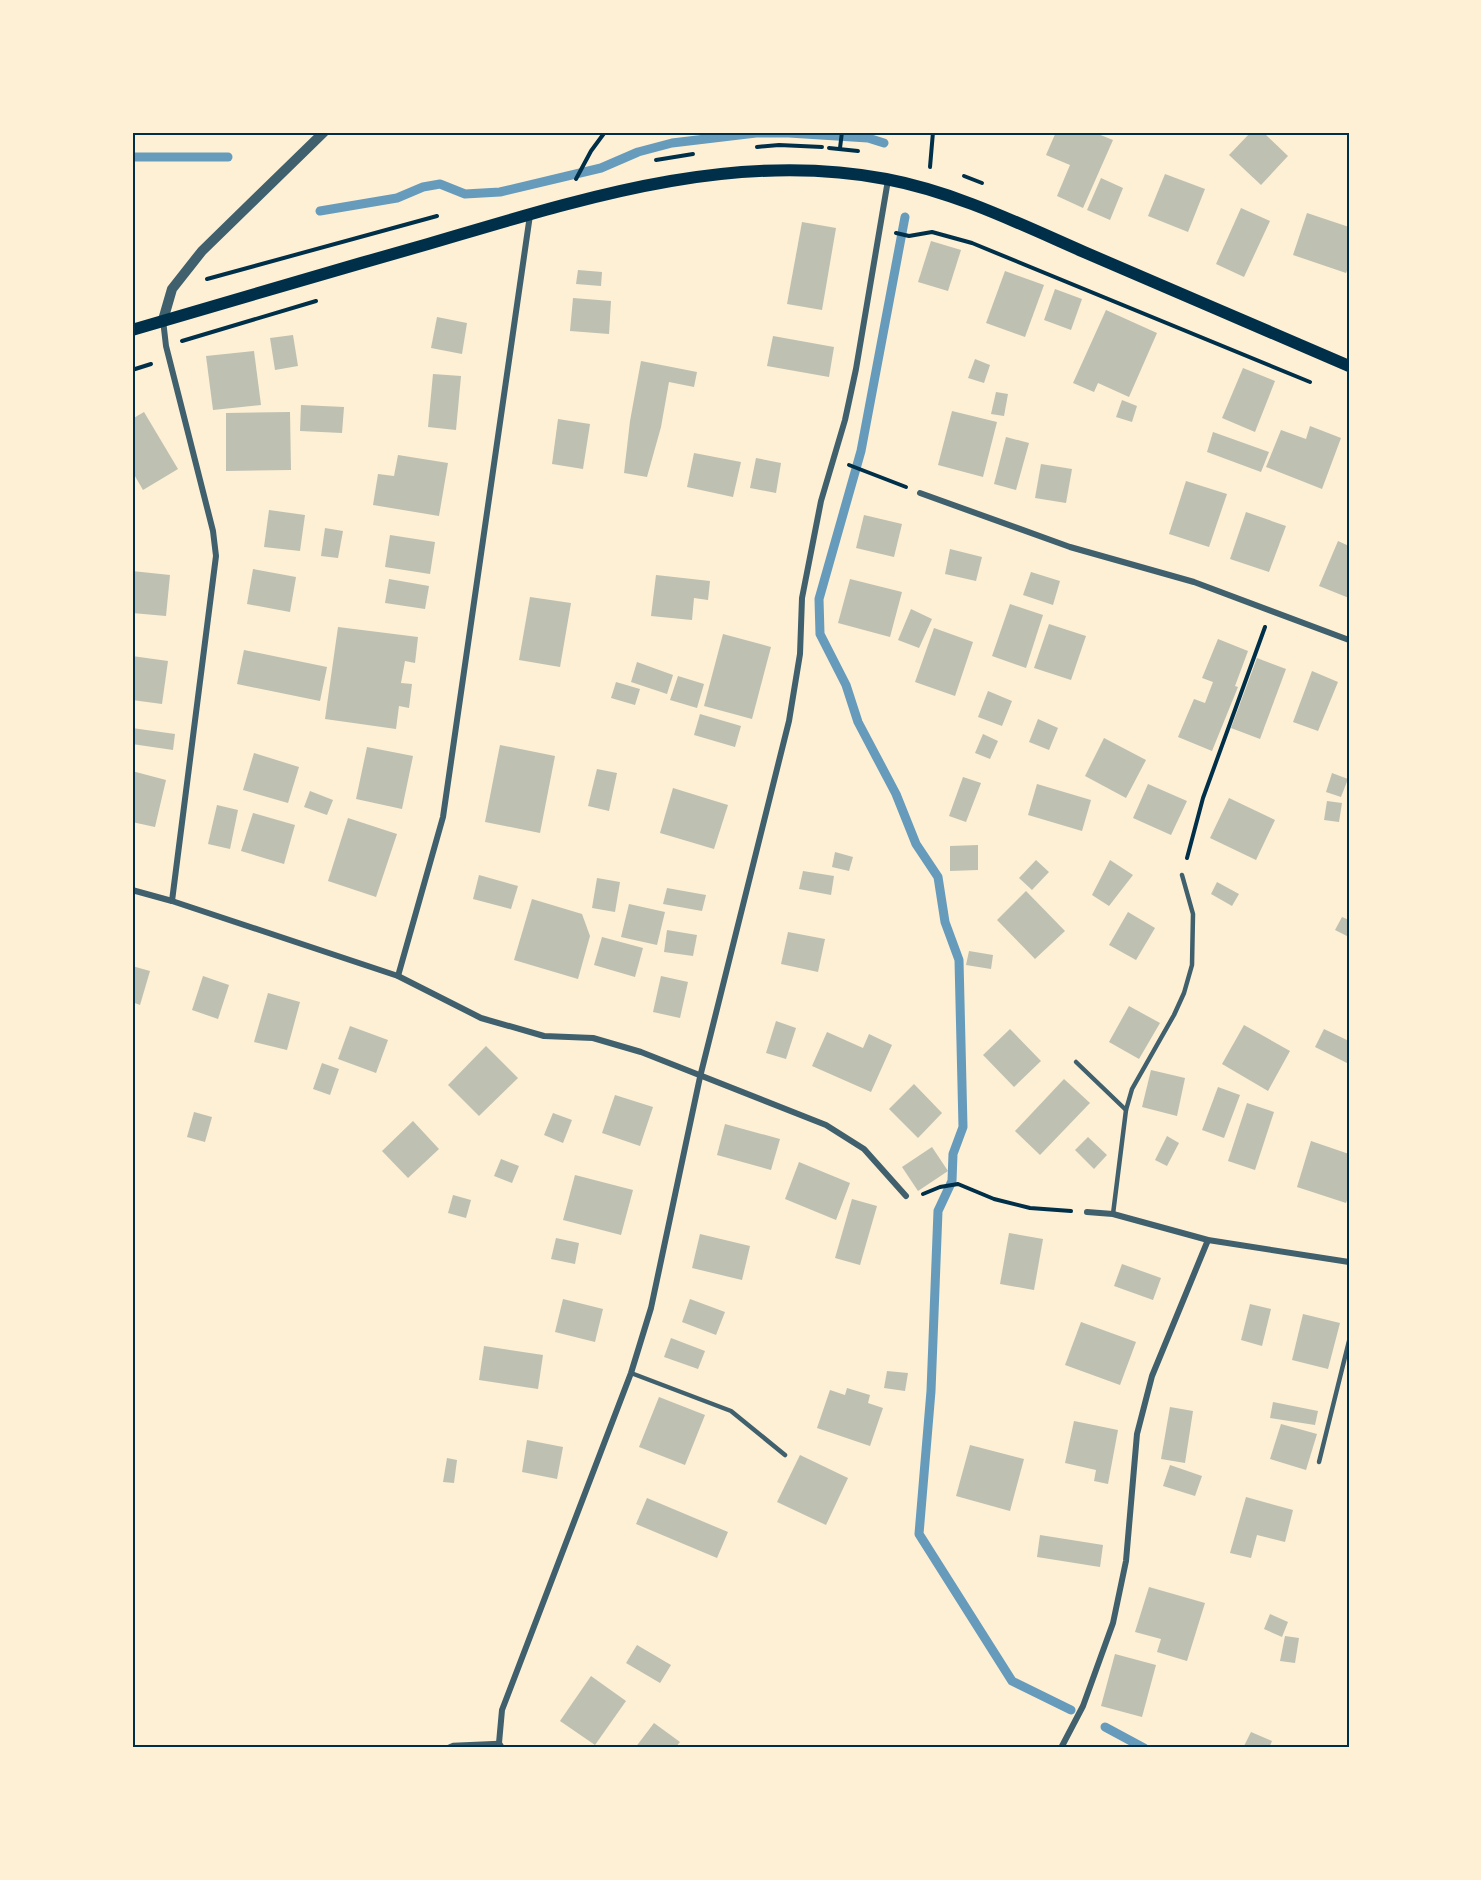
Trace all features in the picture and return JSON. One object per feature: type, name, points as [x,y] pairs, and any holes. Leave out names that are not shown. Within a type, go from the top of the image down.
[{"type":"main road","points":[[132,330],[530,214],[627,189],[673,180],[749,171],[799,169],[845,172],[888,179],[944,194],[989,211],[1349,366]]},
{"type":"street","points":[[172,901],[216,556],[213,531],[166,346],[163,320],[172,289],[202,251],[324,132]]},
{"type":"street","points":[[501,1745],[502,1710],[631,1373],[651,1308],[700,1077],[789,721],[800,654],[802,598],[821,501],[846,420],[888,179]]},
{"type":"street","points":[[398,976],[443,817],[530,214]]},
{"type":"street","points":[[920,494],[1070,547],[1194,582],[1349,640]]},
{"type":"street","points":[[132,890],[172,901],[398,976],[481,1018],[544,1036],[593,1038],[641,1052],[826,1125],[864,1149],[906,1196]]},
{"type":"street","points":[[1087,1212],[1113,1214],[1208,1240],[1349,1262]]},
{"type":"street","points":[[1061,1748],[1083,1706],[1113,1623],[1126,1561],[1137,1434],[1152,1376],[1208,1240]]},
{"type":"lane","points":[[1113,1214],[1126,1110],[1132,1089],[1184,993],[1192,964],[1193,914],[1182,875]]},
{"type":"lane","points":[[1076,1062],[1126,1110]]},
{"type":"lane","points":[[1319,1462],[1349,1341]]},
{"type":"lane","points":[[631,1373],[731,1411],[784,1455]]},
{"type":"lane","points":[[446,1748],[453,1745],[501,1745]]},
{"type":"path","points":[[576,178],[605,132]]},
{"type":"path","points":[[840,148],[842,132]]},
{"type":"path","points":[[930,166],[933,132]]},
{"type":"path","points":[[756,147],[779,145],[840,148],[862,152]]},
{"type":"path","points":[[651,161],[696,153]]},
{"type":"path","points":[[919,164],[941,169]]},
{"type":"path","points":[[961,175],[993,187]]},
{"type":"path","points":[[564,181],[587,176]]},
{"type":"path","points":[[172,289],[437,216]]},
{"type":"path","points":[[896,233],[909,236],[932,232],[972,243],[1310,382]]},
{"type":"path","points":[[132,370],[152,364],[166,346],[324,299]]},
{"type":"path","points":[[842,463],[920,494]]},
{"type":"path","points":[[1182,875],[1203,798],[1271,612]]},
{"type":"path","points":[[940,1187],[958,1184],[994,1199],[1030,1208],[1087,1212]]},
{"type":"building","points":[[1056,132],[1093,132],[1113,140],[1083,208],[1057,196],[1070,165],[1046,155]]},
{"type":"building","points":[[1251,132],[1263,132],[1288,156],[1261,185],[1229,155]]},
{"type":"building","points":[[1165,174],[1205,189],[1188,232],[1148,216]]},
{"type":"building","points":[[1101,178],[1123,188],[1110,220],[1087,210]]},
{"type":"building","points":[[1241,208],[1270,221],[1244,277],[1216,264]]},
{"type":"building","points":[[1307,213],[1349,227],[1349,266],[1346,273],[1293,255]]},
{"type":"building","points":[[802,222],[836,228],[822,310],[787,304]]},
{"type":"building","points":[[931,241],[961,250],[948,291],[918,282]]},
{"type":"building","points":[[578,270],[602,272],[601,286],[576,284]]},
{"type":"building","points":[[1005,271],[1044,285],[1025,337],[986,323]]},
{"type":"building","points":[[1055,289],[1082,299],[1071,330],[1044,320]]},
{"type":"building","points":[[573,298],[611,301],[609,334],[570,331]]},
{"type":"building","points":[[1106,310],[1157,333],[1129,397],[1098,383],[1094,392],[1073,383]]},
{"type":"building","points":[[437,317],[467,323],[462,354],[431,348]]},
{"type":"building","points":[[293,335],[298,366],[275,370],[270,338]]},
{"type":"building","points":[[773,336],[834,347],[829,377],[767,366]]},
{"type":"building","points":[[254,351],[261,405],[213,410],[206,356]]},
{"type":"building","points":[[975,359],[990,365],[984,383],[968,378]]},
{"type":"building","points":[[641,361],[697,372],[694,387],[669,382],[661,427],[647,477],[624,473],[630,421]]},
{"type":"building","points":[[1243,368],[1275,381],[1255,432],[1222,418]]},
{"type":"building","points":[[433,374],[461,376],[456,430],[428,427]]},
{"type":"building","points":[[996,392],[1008,394],[1004,416],[991,414]]},
{"type":"building","points":[[1122,400],[1137,406],[1132,422],[1116,417]]},
{"type":"building","points":[[301,405],[344,407],[342,433],[300,431]]},
{"type":"building","points":[[952,411],[997,422],[983,477],[938,465]]},
{"type":"building","points":[[144,412],[178,469],[143,490],[132,471],[132,419]]},
{"type":"building","points":[[290,412],[291,470],[226,471],[226,413]]},
{"type":"building","points":[[558,419],[590,424],[583,469],[552,464]]},
{"type":"building","points":[[1310,426],[1341,438],[1322,489],[1266,467],[1281,430],[1306,439]]},
{"type":"building","points":[[1213,432],[1269,452],[1261,472],[1207,452]]},
{"type":"building","points":[[1006,437],[1029,443],[1016,490],[994,484]]},
{"type":"building","points":[[694,453],[741,462],[733,497],[687,487]]},
{"type":"building","points":[[398,455],[448,463],[439,516],[373,505],[378,474],[394,476]]},
{"type":"building","points":[[756,458],[781,463],[776,493],[750,488]]},
{"type":"building","points":[[1041,464],[1072,469],[1066,503],[1035,498]]},
{"type":"building","points":[[1186,481],[1227,494],[1209,547],[1169,534]]},
{"type":"building","points":[[269,510],[305,515],[300,551],[264,547]]},
{"type":"building","points":[[1246,512],[1286,526],[1269,572],[1230,559]]},
{"type":"building","points":[[864,515],[902,524],[894,557],[856,548]]},
{"type":"building","points":[[325,528],[343,531],[338,558],[321,556]]},
{"type":"building","points":[[390,535],[435,542],[430,574],[385,567]]},
{"type":"building","points":[[1338,541],[1349,546],[1349,598],[1319,586]]},
{"type":"building","points":[[950,549],[982,557],[976,581],[945,574]]},
{"type":"building","points":[[253,569],[296,577],[290,612],[247,604]]},
{"type":"building","points":[[132,571],[170,575],[166,616],[132,613]]},
{"type":"building","points":[[1031,572],[1060,581],[1053,605],[1023,595]]},
{"type":"building","points":[[656,575],[710,581],[708,600],[694,598],[692,620],[651,616]]},
{"type":"building","points":[[389,579],[429,586],[425,609],[385,603]]},
{"type":"building","points":[[850,579],[902,592],[890,637],[838,623]]},
{"type":"building","points":[[530,597],[571,603],[560,667],[519,660]]},
{"type":"building","points":[[1010,604],[1043,615],[1026,668],[992,656]]},
{"type":"building","points":[[911,609],[932,619],[919,648],[898,640]]},
{"type":"building","points":[[1049,624],[1086,636],[1071,680],[1034,668]]},
{"type":"building","points":[[338,627],[418,637],[415,663],[405,661],[401,683],[412,684],[409,708],[399,706],[396,729],[325,719]]},
{"type":"building","points":[[934,628],[973,642],[955,696],[915,682]]},
{"type":"building","points":[[723,634],[771,647],[752,719],[704,706]]},
{"type":"building","points":[[1218,639],[1248,651],[1235,686],[1238,687],[1212,751],[1178,737],[1194,699],[1205,703],[1213,682],[1202,678]]},
{"type":"building","points":[[244,650],[327,667],[320,701],[237,684]]},
{"type":"building","points":[[132,656],[168,661],[162,704],[132,700]]},
{"type":"building","points":[[1257,658],[1286,669],[1260,739],[1231,728]]},
{"type":"building","points":[[637,662],[673,675],[667,694],[631,682]]},
{"type":"building","points":[[1312,671],[1338,682],[1318,731],[1293,722]]},
{"type":"building","points":[[678,676],[704,684],[697,708],[670,700]]},
{"type":"building","points":[[616,682],[640,689],[635,705],[611,698]]},
{"type":"building","points":[[988,691],[1012,701],[1002,726],[978,717]]},
{"type":"building","points":[[700,714],[741,726],[735,747],[694,735]]},
{"type":"building","points":[[1038,719],[1058,728],[1049,750],[1029,742]]},
{"type":"building","points":[[132,728],[175,734],[173,750],[132,744]]},
{"type":"building","points":[[983,734],[998,741],[990,759],[975,753]]},
{"type":"building","points":[[1104,738],[1146,760],[1126,798],[1085,776]]},
{"type":"building","points":[[500,745],[555,756],[540,833],[485,822]]},
{"type":"building","points":[[367,747],[413,756],[402,809],[356,799]]},
{"type":"building","points":[[254,753],[299,767],[288,803],[243,790]]},
{"type":"building","points":[[597,769],[617,773],[609,811],[588,806]]},
{"type":"building","points":[[132,771],[166,780],[155,827],[132,822]]},
{"type":"building","points":[[1332,773],[1348,779],[1341,797],[1326,792]]},
{"type":"building","points":[[963,777],[981,783],[966,822],[949,816]]},
{"type":"building","points":[[1037,784],[1091,800],[1082,831],[1028,815]]},
{"type":"building","points":[[1148,784],[1187,801],[1171,835],[1133,818]]},
{"type":"building","points":[[673,788],[728,805],[714,849],[660,833]]},
{"type":"building","points":[[310,791],[333,800],[327,815],[304,807]]},
{"type":"building","points":[[1229,798],[1275,820],[1256,860],[1210,838]]},
{"type":"building","points":[[1327,801],[1342,803],[1339,822],[1324,820]]},
{"type":"building","points":[[217,805],[238,810],[230,849],[208,844]]},
{"type":"building","points":[[253,813],[295,825],[284,864],[241,851]]},
{"type":"building","points":[[348,818],[397,834],[376,897],[328,881]]},
{"type":"building","points":[[978,845],[978,870],[950,871],[950,846]]},
{"type":"building","points":[[835,852],[853,857],[849,871],[832,867]]},
{"type":"building","points":[[1036,860],[1049,872],[1032,890],[1019,878]]},
{"type":"building","points":[[1110,860],[1133,875],[1109,906],[1092,895]]},
{"type":"building","points":[[803,871],[834,876],[831,895],[799,889]]},
{"type":"building","points":[[479,875],[518,886],[511,909],[473,899]]},
{"type":"building","points":[[597,878],[620,882],[615,912],[592,908]]},
{"type":"building","points":[[1217,882],[1239,894],[1232,906],[1211,894]]},
{"type":"building","points":[[667,888],[706,895],[702,911],[663,904]]},
{"type":"building","points":[[1026,891],[1065,931],[1035,959],[997,920]]},
{"type":"building","points":[[532,899],[582,914],[590,936],[578,979],[514,960]]},
{"type":"building","points":[[629,904],[665,912],[657,945],[621,937]]},
{"type":"building","points":[[1128,912],[1155,928],[1136,960],[1109,945]]},
{"type":"building","points":[[1342,917],[1349,920],[1349,937],[1335,930]]},
{"type":"building","points":[[667,930],[697,935],[693,956],[664,952]]},
{"type":"building","points":[[788,932],[825,939],[818,972],[781,964]]},
{"type":"building","points":[[602,937],[643,948],[635,977],[594,965]]},
{"type":"building","points":[[969,951],[993,955],[991,969],[966,965]]},
{"type":"building","points":[[132,966],[150,971],[140,1005],[132,1002]]},
{"type":"building","points":[[203,976],[229,985],[218,1019],[192,1010]]},
{"type":"building","points":[[661,976],[688,982],[680,1018],[653,1012]]},
{"type":"building","points":[[268,993],[300,1002],[287,1050],[254,1042]]},
{"type":"building","points":[[1129,1006],[1160,1023],[1139,1059],[1109,1042]]},
{"type":"building","points":[[776,1021],[796,1028],[786,1059],[766,1053]]},
{"type":"building","points":[[1244,1025],[1290,1051],[1268,1091],[1222,1064]]},
{"type":"building","points":[[350,1026],[388,1040],[376,1073],[338,1059]]},
{"type":"building","points":[[1010,1029],[1041,1061],[1014,1087],[983,1055]]},
{"type":"building","points":[[1324,1029],[1349,1041],[1349,1064],[1315,1047]]},
{"type":"building","points":[[827,1032],[863,1048],[869,1034],[892,1045],[871,1092],[812,1066]]},
{"type":"building","points":[[486,1046],[518,1078],[479,1116],[448,1085]]},
{"type":"building","points":[[322,1063],[339,1069],[330,1095],[313,1089]]},
{"type":"building","points":[[1151,1070],[1185,1078],[1177,1116],[1142,1107]]},
{"type":"building","points":[[1064,1079],[1090,1103],[1040,1155],[1015,1131]]},
{"type":"building","points":[[914,1084],[942,1113],[918,1138],[889,1109]]},
{"type":"building","points":[[1218,1087],[1240,1095],[1224,1138],[1202,1130]]},
{"type":"building","points":[[615,1095],[653,1107],[640,1146],[602,1133]]},
{"type":"building","points":[[1247,1103],[1274,1112],[1255,1170],[1228,1161]]},
{"type":"building","points":[[194,1112],[212,1117],[205,1142],[187,1137]]},
{"type":"building","points":[[553,1113],[572,1120],[563,1143],[544,1135]]},
{"type":"building","points":[[413,1121],[439,1149],[408,1178],[382,1151]]},
{"type":"building","points":[[725,1124],[780,1139],[771,1170],[717,1155]]},
{"type":"building","points":[[1167,1136],[1179,1143],[1167,1166],[1155,1160]]},
{"type":"building","points":[[1088,1137],[1107,1155],[1094,1169],[1075,1150]]},
{"type":"building","points":[[1311,1141],[1349,1154],[1349,1195],[1346,1203],[1297,1187]]},
{"type":"building","points":[[932,1147],[948,1171],[918,1191],[902,1167]]},
{"type":"building","points":[[501,1159],[519,1166],[512,1183],[494,1176]]},
{"type":"building","points":[[799,1162],[850,1183],[836,1220],[785,1199]]},
{"type":"building","points":[[575,1175],[633,1190],[621,1235],[563,1220]]},
{"type":"building","points":[[453,1195],[471,1200],[466,1218],[448,1213]]},
{"type":"building","points":[[852,1199],[877,1206],[860,1265],[835,1258]]},
{"type":"building","points":[[1009,1233],[1043,1239],[1034,1290],[1000,1284]]},
{"type":"building","points":[[700,1234],[750,1246],[742,1280],[692,1268]]},
{"type":"building","points":[[556,1238],[579,1243],[575,1264],[551,1259]]},
{"type":"building","points":[[1122,1264],[1161,1278],[1153,1300],[1114,1286]]},
{"type":"building","points":[[563,1299],[603,1309],[595,1342],[555,1332]]},
{"type":"building","points":[[690,1299],[725,1312],[716,1335],[682,1322]]},
{"type":"building","points":[[1250,1304],[1271,1309],[1262,1346],[1241,1340]]},
{"type":"building","points":[[1303,1314],[1340,1323],[1328,1369],[1292,1360]]},
{"type":"building","points":[[1081,1322],[1136,1342],[1120,1385],[1065,1365]]},
{"type":"building","points":[[671,1338],[705,1351],[698,1369],[664,1357]]},
{"type":"building","points":[[484,1346],[543,1355],[538,1389],[479,1380]]},
{"type":"building","points":[[887,1371],[908,1373],[905,1391],[884,1388]]},
{"type":"building","points":[[847,1388],[870,1395],[868,1403],[883,1408],[870,1446],[817,1428],[830,1390],[845,1395]]},
{"type":"building","points":[[659,1397],[705,1415],[685,1465],[639,1447]]},
{"type":"building","points":[[1273,1402],[1318,1411],[1315,1425],[1270,1418]]},
{"type":"building","points":[[1170,1407],[1193,1411],[1185,1463],[1161,1459]]},
{"type":"building","points":[[1074,1421],[1118,1430],[1108,1484],[1094,1481],[1096,1470],[1065,1463]]},
{"type":"building","points":[[1281,1424],[1317,1434],[1306,1470],[1270,1459]]},
{"type":"building","points":[[527,1440],[563,1447],[557,1479],[522,1472]]},
{"type":"building","points":[[970,1445],[1024,1459],[1010,1511],[956,1496]]},
{"type":"building","points":[[800,1455],[848,1478],[826,1525],[777,1502]]},
{"type":"building","points":[[447,1458],[457,1460],[454,1483],[443,1482]]},
{"type":"building","points":[[1170,1465],[1202,1476],[1195,1496],[1163,1486]]},
{"type":"building","points":[[1246,1497],[1293,1510],[1285,1542],[1257,1535],[1251,1558],[1230,1553]]},
{"type":"building","points":[[647,1498],[728,1532],[717,1558],[636,1524]]},
{"type":"building","points":[[1040,1535],[1103,1545],[1100,1567],[1037,1557]]},
{"type":"building","points":[[1149,1587],[1205,1603],[1187,1661],[1157,1652],[1161,1639],[1135,1632]]},
{"type":"building","points":[[1270,1614],[1288,1622],[1282,1637],[1264,1629]]},
{"type":"building","points":[[1285,1636],[1299,1638],[1295,1663],[1280,1661]]},
{"type":"building","points":[[637,1645],[671,1665],[660,1683],[626,1663]]},
{"type":"building","points":[[1115,1654],[1156,1665],[1142,1717],[1101,1706]]},
{"type":"building","points":[[591,1676],[626,1701],[595,1745],[560,1721]]},
{"type":"building","points":[[654,1723],[680,1742],[675,1748],[635,1748]]},
{"type":"building","points":[[1251,1732],[1272,1741],[1269,1748],[1244,1746]]},
{"type":"waterway","points":[[320,211],[397,198],[423,187],[440,184],[465,194],[500,192],[601,168],[638,152],[672,143],[756,133],[868,138],[884,143]]},
{"type":"waterway","points":[[132,157],[228,157]]},
{"type":"waterway","points":[[905,217],[861,451],[819,599],[820,634],[846,685],[858,722],[896,794],[916,844],[938,877],[945,922],[959,960],[963,1127],[953,1154],[952,1181],[938,1211],[931,1391],[919,1534],[1012,1681],[1071,1710]]},
{"type":"waterway","points":[[1105,1727],[1144,1748]]}]
